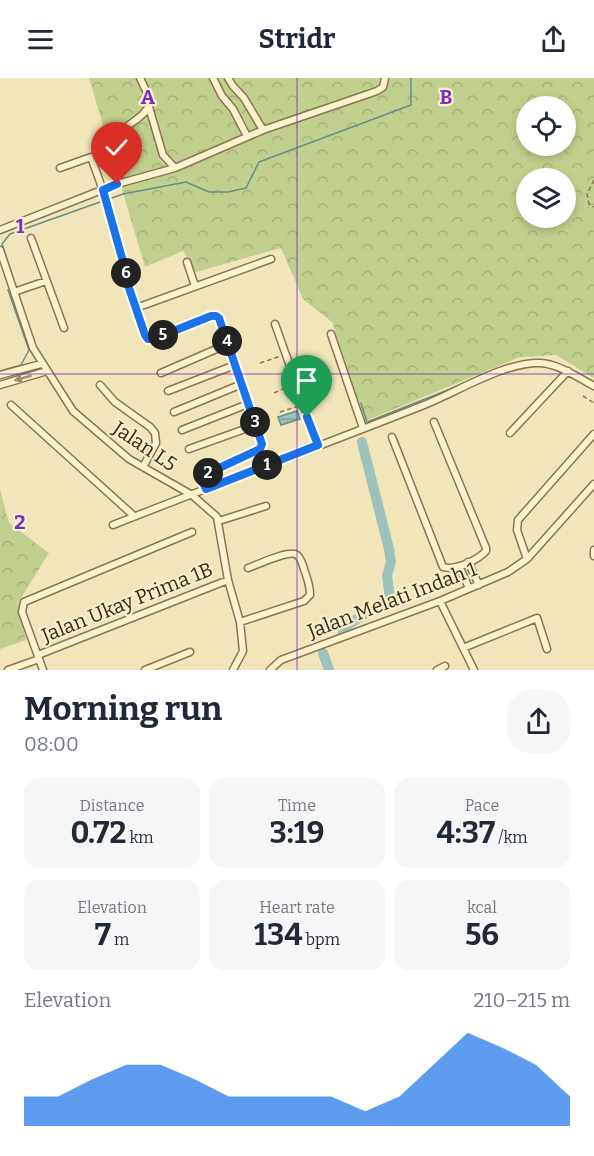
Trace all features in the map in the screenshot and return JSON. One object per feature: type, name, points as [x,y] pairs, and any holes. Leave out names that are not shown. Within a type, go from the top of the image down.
[{"type":"street","points":[[140,78],[149,97],[149,108],[163,155],[175,168]]},
{"type":"street","points":[[213,78],[247,136]]},
{"type":"street","points":[[228,78],[244,98],[263,130]]},
{"type":"street","points":[[0,230],[117,184],[175,168],[263,130],[377,91],[382,87],[385,78]]},
{"type":"street","points":[[117,184],[118,139],[122,132],[149,108]]},
{"type":"street","points":[[60,168],[91,157],[127,282],[145,335],[151,339],[214,316],[219,318],[262,444],[260,449],[204,475],[202,481],[206,489]]},
{"type":"street","points":[[31,238],[64,328]]},
{"type":"street","name":"Jalan L5","points":[[0,250],[33,348],[60,394],[79,418],[113,447],[192,495],[215,514],[219,521]]},
{"type":"street","points":[[136,308],[271,260]]},
{"type":"street","points":[[187,262],[195,286]]},
{"type":"street","points":[[14,292],[46,281]]},
{"type":"street","points":[[275,324],[318,445]]},
{"type":"street","points":[[331,334],[363,428]]},
{"type":"street","points":[[161,373],[228,344]]},
{"type":"street","points":[[113,525],[429,404],[510,369],[540,363],[568,371],[594,386]]},
{"type":"street","points":[[0,375],[41,364]]},
{"type":"street","points":[[168,391],[235,365]]},
{"type":"street","points":[[0,385],[47,371]]},
{"type":"street","points":[[510,433],[568,371]]},
{"type":"street","points":[[174,412],[242,384]]},
{"type":"street","points":[[100,385],[115,402],[154,430],[156,443],[143,467]]},
{"type":"street","points":[[182,430],[248,404]]},
{"type":"street","points":[[12,405],[134,516]]},
{"type":"street","points":[[392,437],[443,567],[448,569],[459,566],[484,554],[485,544],[434,422]]},
{"type":"street","points":[[189,449],[256,425]]},
{"type":"street","points":[[527,559],[517,530],[518,520],[594,434]]},
{"type":"street","name":"Jalan Melati Indah 1","points":[[270,670],[281,660],[440,601],[508,572],[527,559],[594,484]]},
{"type":"street","points":[[233,670],[243,651],[240,622],[228,580],[219,521],[266,506]]},
{"type":"street","points":[[43,670],[22,612],[27,600],[192,532]]},
{"type":"street","points":[[594,550],[594,556]]},
{"type":"street","points":[[240,622],[304,601],[310,595],[310,587],[302,562],[294,554],[287,554],[248,568]]},
{"type":"street","points":[[468,562],[479,585]]},
{"type":"street","points":[[459,566],[469,588]]},
{"type":"street","name":"Jalan Ukay Prima 1B","points":[[8,670],[228,580]]},
{"type":"street","points":[[440,601],[474,670]]},
{"type":"street","points":[[463,648],[537,618],[547,649]]},
{"type":"street","points":[[145,670],[190,652]]},
{"type":"street","points":[[437,670],[446,666]]},
{"type":"path","points":[[594,180],[587,194],[590,204],[594,207]]},
{"type":"path","points":[[260,363],[285,355]]},
{"type":"path","points":[[274,393],[295,384]]},
{"type":"path","points":[[583,396],[594,403]]},
{"type":"path","points":[[280,412],[302,405]]},
{"type":"green space","points":[[89,78],[594,78],[594,378],[556,355],[520,357],[365,421],[332,322],[303,299],[281,248],[196,272],[183,251],[145,267]]},
{"type":"green space","points":[[0,489],[9,523],[49,553],[18,603],[26,640],[0,649]]},
{"type":"water","points":[[297,411],[300,419],[281,425],[278,417]]},
{"type":"waterway","points":[[109,199],[123,194],[186,182],[209,192],[228,192],[246,188],[259,162],[411,105],[411,78]]},
{"type":"waterway","points":[[16,287],[2,244],[10,234],[100,202]]},
{"type":"waterway","points":[[4,370],[21,365],[29,350],[8,290]]},
{"type":"waterway","points":[[502,367],[540,360],[571,369],[594,382]]},
{"type":"waterway","points":[[361,403],[367,422],[468,382]]},
{"type":"waterway","points":[[343,635],[343,628],[390,598],[387,576],[391,562],[389,549],[362,442]]},
{"type":"waterway","points":[[323,653],[329,670]]},
{"type":"route","points":[[117,184],[103,190],[127,282],[145,335],[148,339],[156,338],[211,316],[219,318],[262,444],[260,449],[204,475],[202,481],[206,489],[318,445],[307,417]]}]
